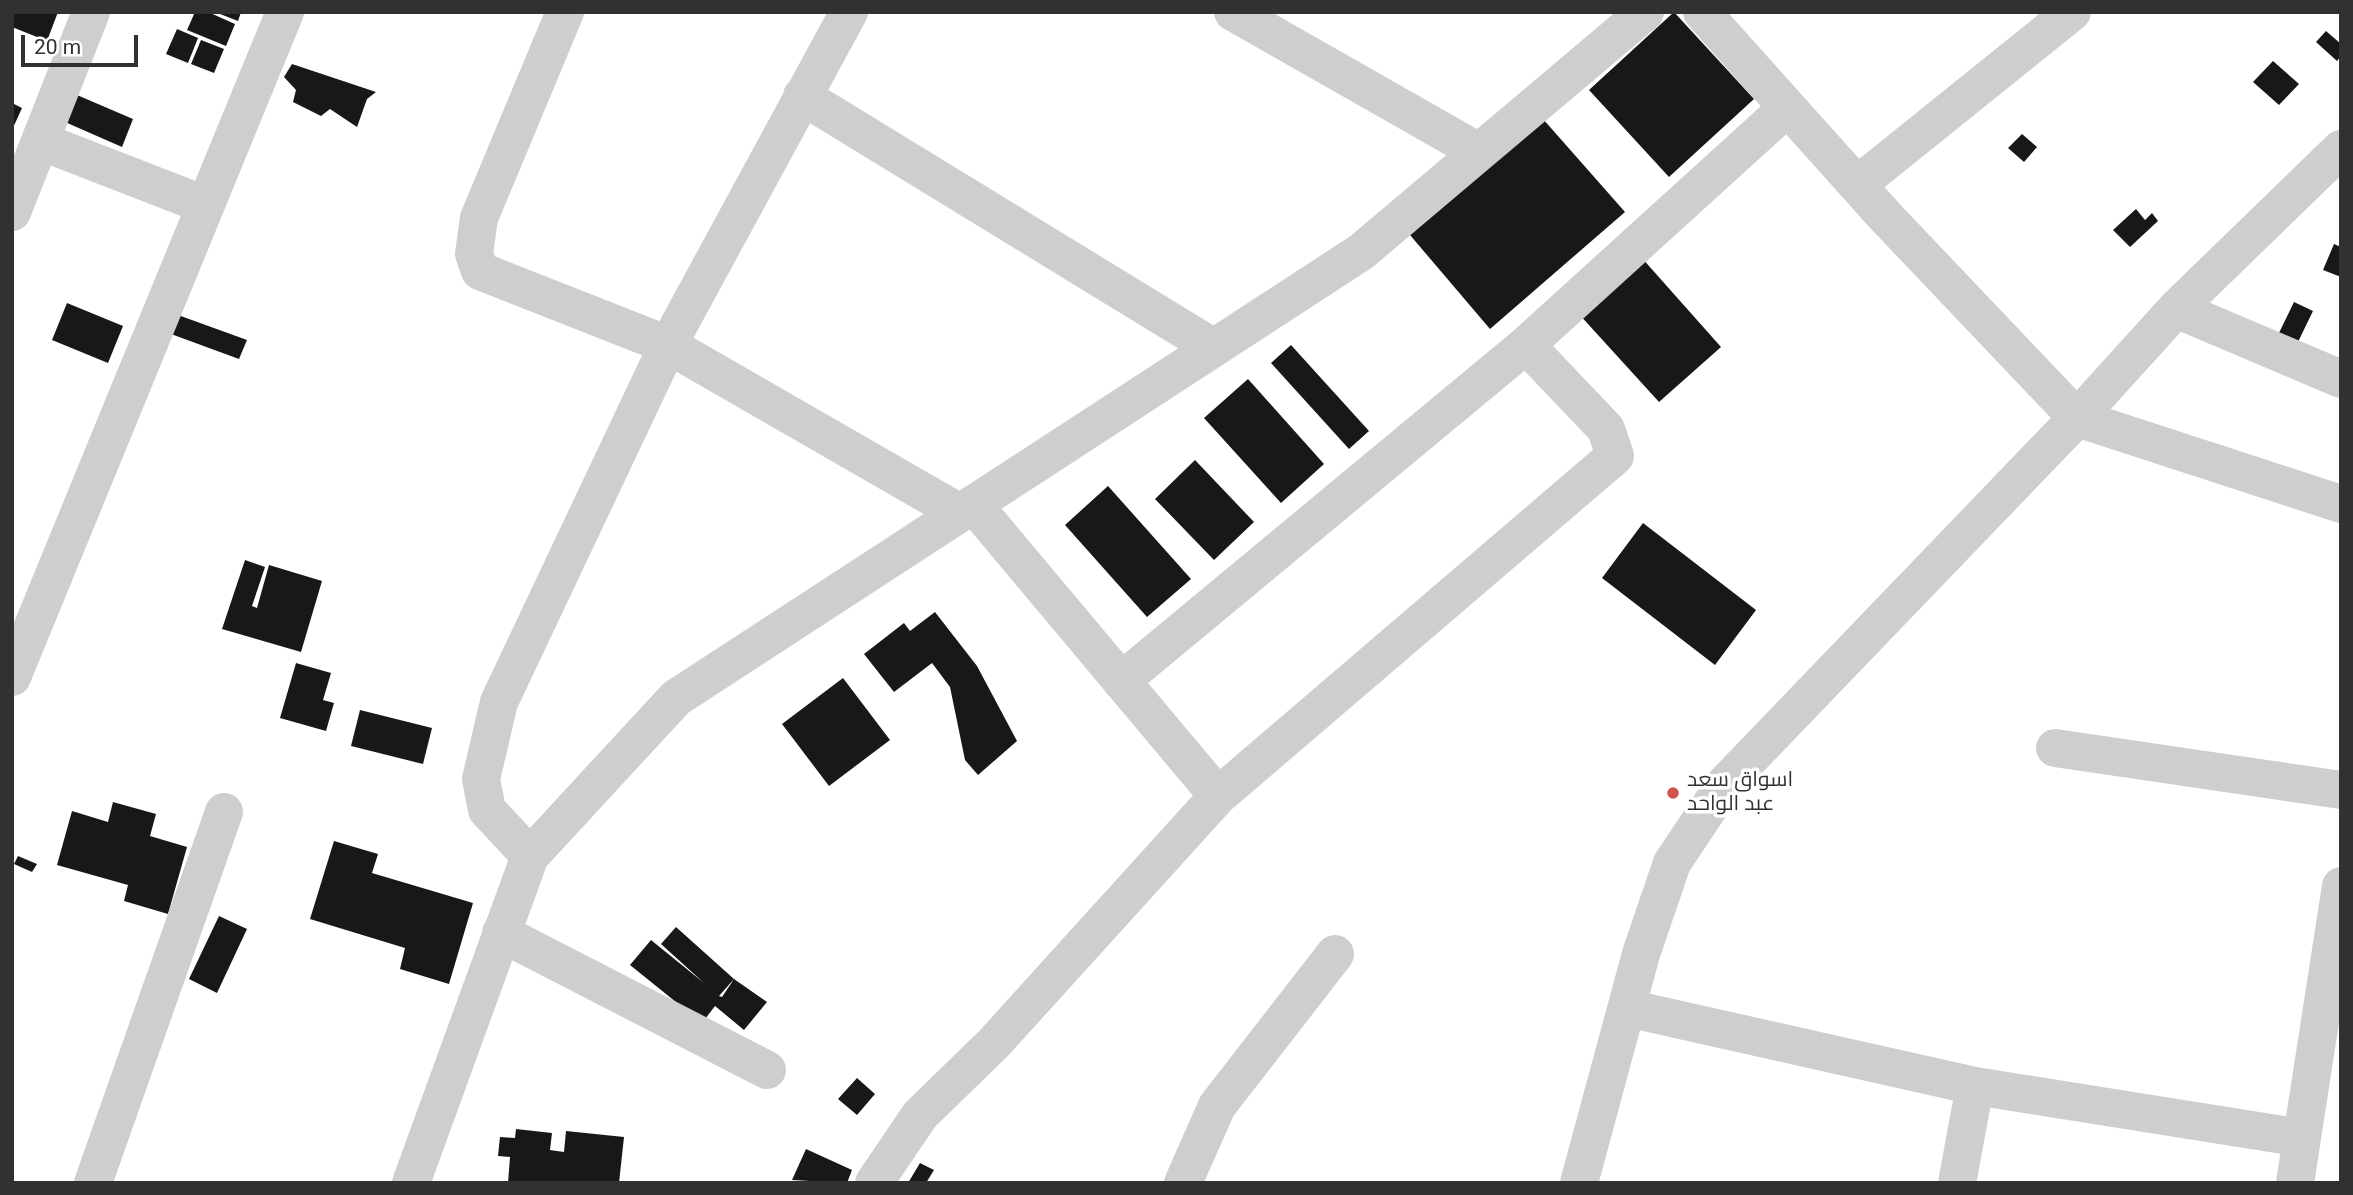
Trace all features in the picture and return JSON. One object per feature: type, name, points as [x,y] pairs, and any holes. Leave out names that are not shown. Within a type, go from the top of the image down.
[{"type":"street","points":[[12,212],[92,12]]},
{"type":"street","points":[[12,677],[285,12]]},
{"type":"street","points":[[565,12],[479,218],[474,254],[480,271],[668,345],[966,508],[1121,681],[1218,796]]},
{"type":"street","points":[[530,856],[487,810],[481,779],[499,702],[668,345],[849,12]]},
{"type":"street","points":[[1233,12],[1479,152]]},
{"type":"street","points":[[411,1183],[530,856],[677,698],[1361,252],[1645,12]]},
{"type":"street","points":[[1702,12],[1857,185],[2077,418],[2341,504]]},
{"type":"street","points":[[1857,185],[2072,12]]},
{"type":"street","points":[[802,96],[1214,348]]},
{"type":"street","points":[[1121,681],[1526,345],[1787,108]]},
{"type":"street","points":[[40,141],[205,205]]},
{"type":"street","points":[[1579,1183],[1641,954],[1672,863],[1724,785],[2077,418],[2176,309],[2341,149]]},
{"type":"street","points":[[2176,309],[2341,379]]},
{"type":"street","points":[[874,1183],[920,1115],[994,1043],[1218,796],[1615,456],[1606,429],[1526,345]]},
{"type":"street","points":[[2055,748],[2341,790]]},
{"type":"street","points":[[93,1183],[224,812]]},
{"type":"street","points":[[2295,1183],[2341,886]]},
{"type":"street","points":[[501,933],[767,1070]]},
{"type":"street","points":[[1183,1183],[1217,1106],[1335,954]]},
{"type":"street","points":[[1627,1007],[1975,1086],[2302,1138]]},
{"type":"street","points":[[1957,1183],[1975,1086]]},
{"type":"building","points":[[12,12],[58,12],[47,41],[12,27]]},
{"type":"building","points":[[195,12],[208,12],[235,24],[226,46],[187,30]]},
{"type":"building","points":[[215,12],[241,12],[238,21]]},
{"type":"building","points":[[1674,12],[1754,99],[1669,177],[1589,90]]},
{"type":"building","points":[[177,29],[198,38],[188,63],[166,54]]},
{"type":"building","points":[[2326,31],[2341,44],[2341,56],[2337,61],[2316,42]]},
{"type":"building","points":[[201,40],[224,49],[214,73],[191,64]]},
{"type":"building","points":[[2273,61],[2299,84],[2279,105],[2253,82]]},
{"type":"building","points":[[292,64],[376,92],[367,99],[357,127],[330,109],[321,116],[293,102],[296,90],[284,77]]},
{"type":"building","points":[[77,95],[133,119],[122,147],[65,122]]},
{"type":"building","points":[[12,103],[22,108],[12,130]]},
{"type":"building","points":[[1543,119],[1625,212],[1490,329],[1410,235]]},
{"type":"building","points":[[2022,134],[2037,147],[2024,162],[2008,148]]},
{"type":"building","points":[[2136,209],[2145,220],[2152,213],[2158,221],[2130,247],[2113,230]]},
{"type":"building","points":[[2334,244],[2341,247],[2341,277],[2323,270]]},
{"type":"building","points":[[1641,257],[1721,347],[1659,402],[1578,313]]},
{"type":"building","points":[[2294,302],[2313,311],[2297,344],[2278,335]]},
{"type":"building","points":[[67,303],[123,326],[108,363],[52,340]]},
{"type":"building","points":[[178,315],[247,340],[239,359],[171,334]]},
{"type":"building","points":[[1291,345],[1369,431],[1349,449],[1271,363]]},
{"type":"building","points":[[1248,379],[1324,464],[1281,503],[1204,418]]},
{"type":"building","points":[[1195,460],[1254,522],[1214,560],[1155,499]]},
{"type":"building","points":[[1108,486],[1191,579],[1147,617],[1065,525]]},
{"type":"building","points":[[1643,523],[1756,610],[1715,665],[1602,578]]},
{"type":"building","points":[[245,560],[265,567],[252,606],[257,608],[269,565],[322,581],[301,652],[222,629]]},
{"type":"building","points":[[935,612],[977,666],[1017,741],[978,775],[965,760],[950,687],[932,663],[894,692],[864,654],[904,623],[910,631]]},
{"type":"building","points":[[296,663],[331,673],[323,700],[334,703],[326,731],[280,718]]},
{"type":"building","points":[[843,678],[890,740],[829,786],[782,724]]},
{"type":"building","points":[[360,710],[432,728],[423,764],[351,746]]},
{"type":"building","points":[[113,802],[156,814],[150,836],[187,847],[168,914],[124,901],[128,885],[57,865],[72,811],[108,822]]},
{"type":"building","points":[[334,841],[378,854],[372,873],[473,903],[449,984],[400,969],[405,948],[310,919]]},
{"type":"building","points":[[18,856],[37,864],[32,872],[14,864]]},
{"type":"building","points":[[219,916],[247,929],[217,993],[189,979]]},
{"type":"building","points":[[676,927],[734,979],[767,1002],[744,1030],[715,1006],[702,1023],[630,965],[651,940],[704,983],[661,944]],"holes":[[[734,979],[722,997],[719,996]]]},
{"type":"building","points":[[857,1078],[875,1094],[857,1115],[838,1099]]},
{"type":"building","points":[[516,1129],[552,1133],[550,1150],[564,1152],[566,1131],[624,1137],[619,1183],[508,1183],[510,1157],[498,1156],[500,1137],[515,1138]]},
{"type":"building","points":[[806,1149],[852,1170],[847,1183],[792,1180]]},
{"type":"building","points":[[920,1163],[934,1170],[926,1183],[908,1183]]},
{"type":"place","name":"اسواق سعد عبد الواحد","points":[[1673,793]]}]
